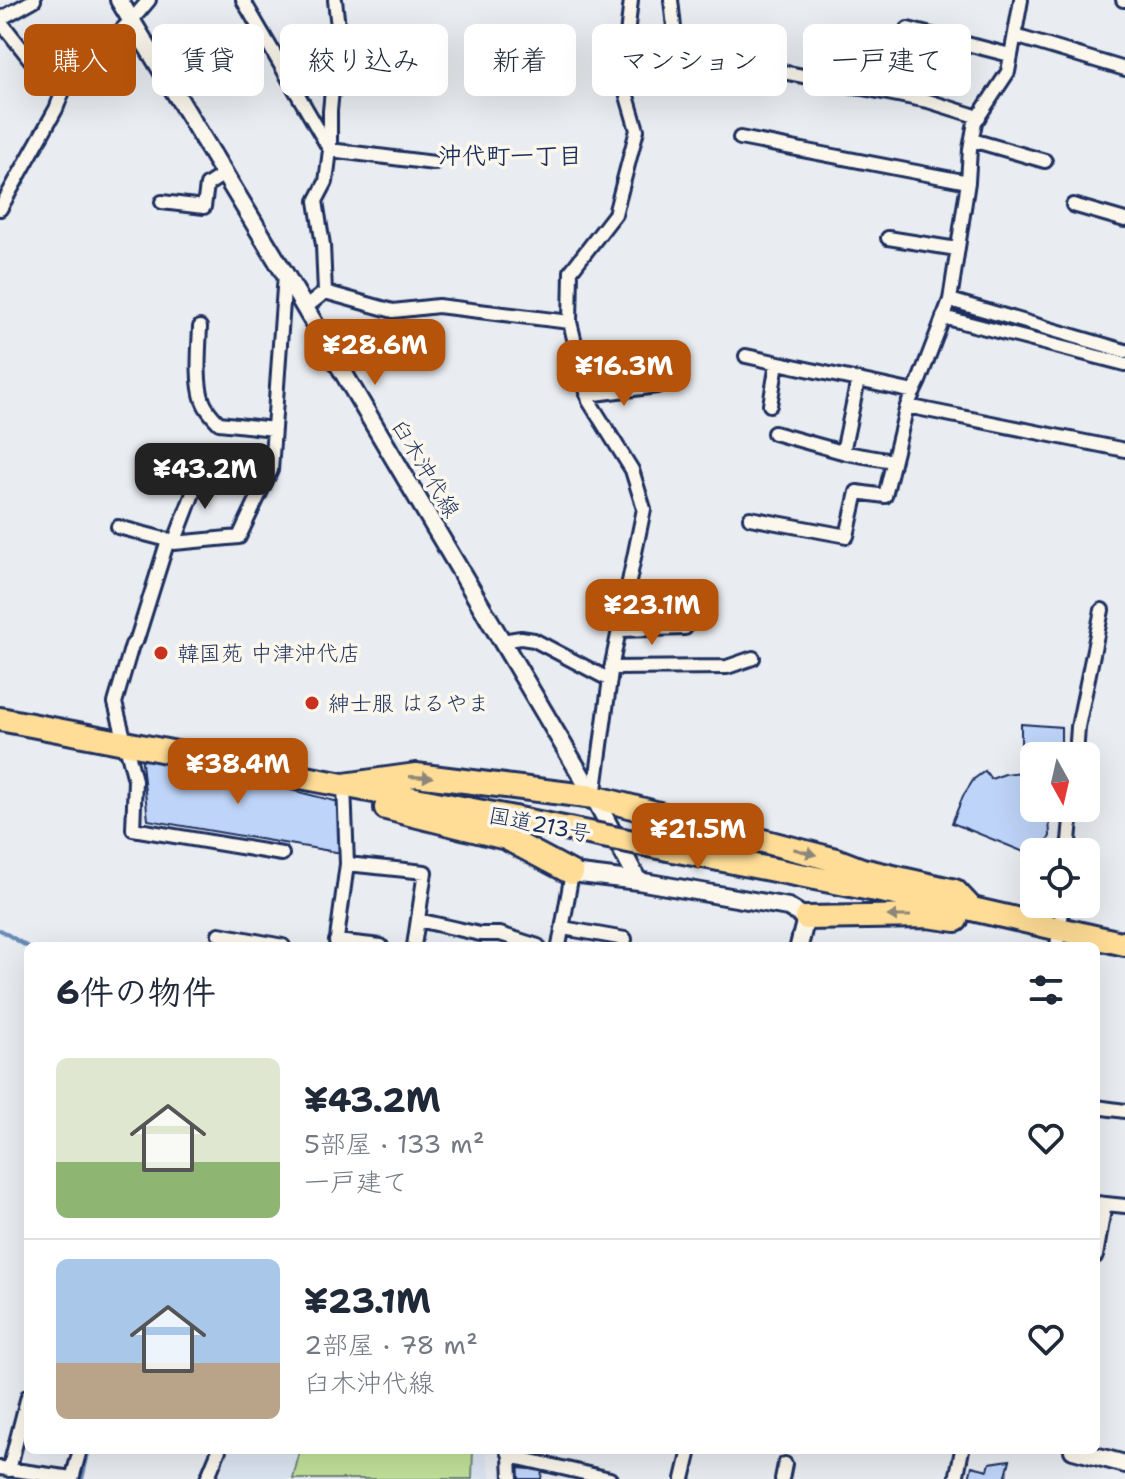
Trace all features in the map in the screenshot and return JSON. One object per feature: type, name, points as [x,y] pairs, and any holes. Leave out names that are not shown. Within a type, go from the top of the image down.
[{"type":"highway","name":"国道213号","points":[[0,719],[972,909],[1059,938],[1125,944]]},
{"type":"highway","points":[[344,785],[416,775],[594,797],[836,860],[862,870],[955,891],[972,909]]},
{"type":"highway","points":[[344,785],[374,805],[506,838],[572,873]]},
{"type":"highway","points":[[806,918],[927,916],[1008,927],[1059,938]]},
{"type":"main road","name":"臼木沖代線","points":[[119,0],[594,797],[638,881]]},
{"type":"main road","points":[[572,873],[788,907],[806,918],[800,942]]},
{"type":"main road","points":[[1088,1454],[1125,1464]]},
{"type":"street","points":[[24,51],[0,20],[34,0]]},
{"type":"street","points":[[128,24],[149,0]]},
{"type":"street","points":[[243,0],[330,150]]},
{"type":"street","points":[[325,292],[323,245],[316,201],[326,182],[330,150],[330,111],[338,27],[335,0]]},
{"type":"street","points":[[594,797],[610,674],[644,509],[632,470],[587,395],[570,322],[571,271],[615,214],[637,130],[622,79],[631,0]]},
{"type":"street","points":[[671,0],[682,54],[928,101],[979,117]]},
{"type":"street","points":[[750,518],[847,536],[857,492],[885,496],[907,406],[950,300],[975,122],[1008,72],[1021,0]]},
{"type":"street","points":[[1015,36],[1125,69]]},
{"type":"street","points":[[971,45],[1010,55]]},
{"type":"street","points":[[0,209],[61,96]]},
{"type":"street","points":[[740,138],[968,182]]},
{"type":"street","points":[[972,140],[1045,161]]},
{"type":"street","points":[[330,150],[434,163]]},
{"type":"street","points":[[162,202],[204,207],[207,185],[224,174]]},
{"type":"street","points":[[1073,205],[1125,220]]},
{"type":"street","points":[[888,238],[957,249]]},
{"type":"street","points":[[118,527],[171,541],[239,537],[271,470],[285,274]]},
{"type":"street","points":[[325,292],[393,311],[438,306],[570,322]]},
{"type":"street","points":[[305,308],[325,292]]},
{"type":"street","points":[[950,300],[1125,351]]},
{"type":"street","points":[[943,317],[1125,364]]},
{"type":"street","points":[[200,327],[201,390],[204,403],[212,415],[219,423],[274,429]]},
{"type":"street","points":[[746,356],[914,392]]},
{"type":"street","points":[[770,405],[777,363]]},
{"type":"street","points":[[843,452],[858,380]]},
{"type":"street","points":[[587,395],[657,386]]},
{"type":"street","points":[[907,406],[1125,450]]},
{"type":"street","points":[[774,433],[843,452],[893,461]]},
{"type":"street","points":[[203,467],[171,541],[137,639],[132,645],[115,703],[135,780],[133,829],[282,854]]},
{"type":"street","points":[[1077,742],[1102,610]]},
{"type":"street","points":[[619,630],[685,628]]},
{"type":"street","points":[[502,641],[521,638],[534,640],[610,674],[727,667],[753,658]]},
{"type":"street","points":[[336,942],[347,864],[344,785]]},
{"type":"street","points":[[347,864],[425,872],[415,942]]},
{"type":"street","points":[[560,942],[572,873]]},
{"type":"street","points":[[1059,938],[1061,918]]},
{"type":"street","points":[[418,920],[480,934],[500,934],[525,942]]},
{"type":"street","points":[[563,928],[625,939],[625,942]]},
{"type":"street","points":[[219,934],[262,942]]},
{"type":"street","points":[[1100,1108],[1125,1111]]},
{"type":"street","points":[[1100,1204],[1125,1206]]},
{"type":"street","points":[[24,1408],[4,1469],[72,1479],[79,1454]]},
{"type":"street","points":[[207,1479],[217,1454]]},
{"type":"street","points":[[509,1454],[511,1479]]},
{"type":"street","points":[[513,1454],[610,1479]]},
{"type":"street","points":[[683,1479],[689,1454]]},
{"type":"street","points":[[956,1479],[961,1454]]},
{"type":"street","points":[[782,1479],[785,1464]]},
{"type":"shaded area","points":[[228,1454],[486,1454],[491,1479],[219,1479]]},
{"type":"green space","points":[[299,1454],[473,1454],[472,1479],[293,1479]]},
{"type":"building","points":[[1021,724],[1061,727],[1061,742],[1021,742]]},
{"type":"building","points":[[141,753],[339,802],[342,853],[148,820]]},
{"type":"building","points":[[985,771],[991,779],[1020,772],[1020,822],[1049,822],[1049,838],[1020,838],[1020,850],[952,823],[974,779]]},
{"type":"building","points":[[1010,1460],[1005,1479],[969,1479],[972,1466],[988,1470],[990,1463]]},
{"type":"building","points":[[518,1468],[542,1470],[541,1479],[517,1479]]},
{"type":"waterway","points":[[0,930],[24,945]]},
{"type":"waterway","points":[[82,1479],[88,1454]]},
{"type":"place","name":"韓国苑 中津沖代店","points":[[161,653]]},
{"type":"place","name":"紳士服 はるやま","points":[[312,703]]},
{"type":"district","name":"沖代町一丁目","points":[[510,156]]}]
